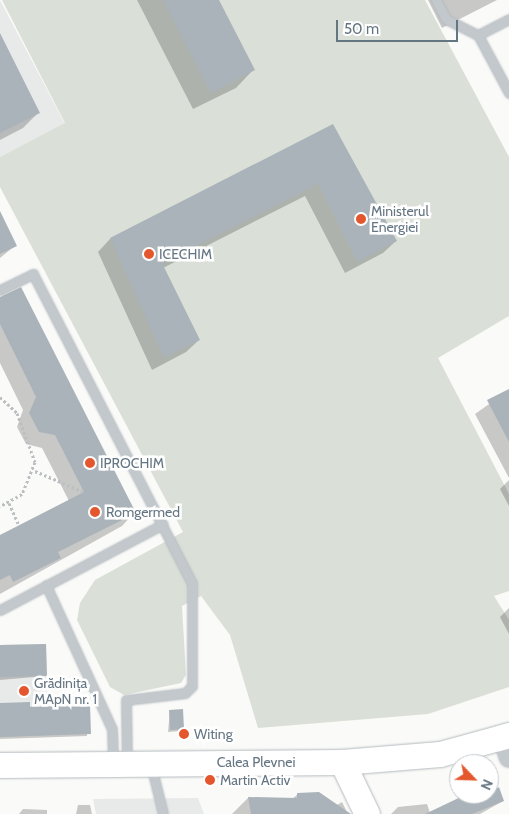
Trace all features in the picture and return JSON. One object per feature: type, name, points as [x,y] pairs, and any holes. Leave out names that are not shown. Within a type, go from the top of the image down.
[{"type":"main road","name":"Calea Plevnei","points":[[0,765],[342,762],[440,754],[507,744]]},
{"type":"main road","points":[[342,762],[366,814]]},
{"type":"lane","points":[[436,0],[446,19],[478,34],[509,93]]},
{"type":"lane","points":[[478,34],[509,19]]},
{"type":"lane","points":[[0,290],[33,274],[163,524],[194,589],[193,682],[185,692],[126,700],[130,763]]},
{"type":"lane","points":[[0,610],[163,524]]},
{"type":"lane","points":[[46,586],[112,729],[130,763],[164,814]]},
{"type":"path","points":[[0,397],[17,413],[33,447],[35,471],[22,494],[9,503],[0,506]]},
{"type":"path","points":[[35,471],[84,492]]},
{"type":"path","points":[[9,503],[19,525]]},
{"type":"shaded area","points":[[0,0],[65,124],[0,157]]},
{"type":"shaded area","points":[[2,0],[425,0],[509,157],[509,316],[438,358],[509,494],[509,591],[494,596],[509,620],[509,687],[428,714],[258,728],[230,635],[201,596],[182,606],[186,675],[181,683],[124,695],[110,687],[77,620],[80,603],[95,580],[183,532],[0,187],[0,157],[65,123]]},
{"type":"shaded area","name":"Grădinița MApN nr. 1","points":[[46,644],[49,735],[0,737],[0,645]]},
{"type":"shaded area","points":[[198,798],[204,814],[96,814],[93,799]]},
{"type":"building","points":[[163,0],[219,0],[255,70],[211,93]]},
{"type":"building","points":[[0,33],[40,113],[0,133]]},
{"type":"building","name":"ICECHIM","points":[[333,124],[397,241],[357,262],[318,184],[162,263],[200,340],[164,358],[110,238]]},
{"type":"building","points":[[0,211],[17,246],[0,254]]},
{"type":"building","name":"IPROCHIM","points":[[21,287],[136,513],[58,552],[61,558],[13,582],[10,575],[0,580],[0,535],[84,492],[55,435],[39,432],[29,413],[36,397],[0,324],[0,297]]},
{"type":"building","points":[[509,389],[509,442],[487,400]]},
{"type":"building","points":[[46,644],[47,676],[0,677],[0,645]]},
{"type":"building","points":[[30,702],[30,707],[90,705],[91,734],[0,737],[0,703]]},
{"type":"building","points":[[183,709],[184,729],[170,730],[169,710]]},
{"type":"building","points":[[499,787],[504,801],[499,803]]},
{"type":"building","points":[[319,792],[351,814],[251,814],[248,797],[297,798],[297,793]]},
{"type":"building","points":[[449,803],[497,804],[472,814],[425,814]]},
{"type":"place","name":"Ministerul Energiei","points":[[361,219]]},
{"type":"place","name":"ICECHIM","points":[[149,254]]},
{"type":"place","name":"IPROCHIM","points":[[90,463]]},
{"type":"place","name":"Romgermed","points":[[95,512]]},
{"type":"place","name":"Grădinița MApN nr. 1","points":[[24,691]]},
{"type":"place","name":"Witing","points":[[184,734]]},
{"type":"place","name":"Martin Activ","points":[[210,780]]}]
